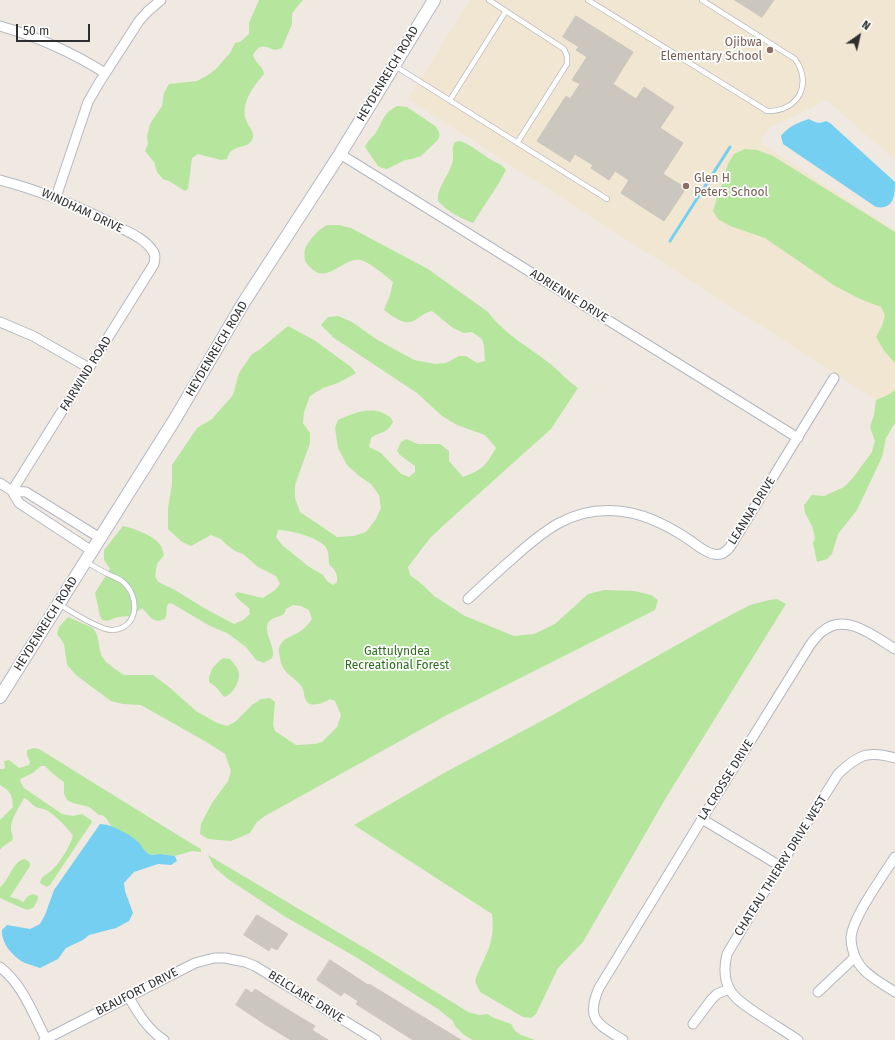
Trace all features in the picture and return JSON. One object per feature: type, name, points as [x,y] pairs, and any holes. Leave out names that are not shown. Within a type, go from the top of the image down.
[{"type":"street","points":[[56,197],[84,114],[94,91],[139,21],[161,0]]},
{"type":"street","name":"HEYDENREICH ROAD","points":[[0,697],[175,419],[244,302],[340,154],[434,0]]},
{"type":"street","points":[[0,26],[51,44],[82,59],[105,73]]},
{"type":"street","name":"ADRIENNE DRIVE","points":[[340,154],[798,438]]},
{"type":"street","name":"WINDHAM DRIVE","points":[[0,180],[56,197],[94,214],[147,244],[153,250],[155,255]]},
{"type":"street","name":"FAIRWIND ROAD","points":[[12,491],[154,264],[155,255]]},
{"type":"street","points":[[0,322],[38,338],[89,368]]},
{"type":"street","name":"LEANNA DRIVE","points":[[468,599],[549,528],[565,520],[596,512],[618,510],[651,518],[675,530],[709,553],[720,554],[726,552],[834,378]]},
{"type":"street","points":[[0,483],[12,491],[19,503],[92,551]]},
{"type":"street","points":[[12,491],[26,492],[100,538]]},
{"type":"street","name":"LA CROSSE DRIVE","points":[[623,1040],[604,1028],[595,1019],[593,1012],[594,999],[629,938],[810,645],[822,631],[839,624],[851,625],[860,628],[895,649]]},
{"type":"street","name":"CHATEAU THIERRY DRIVE WEST","points":[[729,989],[724,974],[724,965],[727,954],[838,774],[847,765],[863,756],[884,755],[895,758]]},
{"type":"street","points":[[702,819],[780,866]]},
{"type":"street","points":[[895,857],[858,915],[851,937],[854,957],[859,965],[867,973],[895,992]]},
{"type":"street","points":[[818,992],[854,957]]},
{"type":"street","name":"BEAUFORT DRIVE","points":[[45,1039],[195,963],[214,958],[235,959]]},
{"type":"street","name":"BELCLARE DRIVE","points":[[235,959],[265,971],[376,1040]]},
{"type":"street","points":[[0,967],[20,987],[45,1039]]},
{"type":"street","points":[[693,1024],[717,994],[729,989],[743,1005],[798,1040]]},
{"type":"street","points":[[128,996],[145,1022],[164,1040]]},
{"type":"lane","points":[[489,0],[564,49],[567,56],[567,64],[517,143]]},
{"type":"lane","points":[[588,0],[767,111],[776,112],[792,105],[802,88],[804,78],[802,68],[795,59],[702,0]]},
{"type":"lane","points":[[450,100],[506,11]]},
{"type":"lane","points":[[394,65],[606,199]]},
{"type":"lane","points":[[59,604],[80,618],[112,630],[123,628],[129,623],[134,615],[135,603],[133,594],[123,582],[86,562]]},
{"type":"shaded area","name":"Glen H Peters School","points":[[470,0],[895,0],[895,160],[827,100],[769,128],[760,142],[895,231],[895,412],[408,99]]},
{"type":"green space","points":[[259,0],[303,0],[292,14],[292,24],[282,48],[275,50],[262,46],[253,55],[262,68],[264,74],[246,101],[245,114],[247,123],[253,134],[252,140],[247,145],[232,151],[227,159],[221,160],[198,154],[192,158],[188,189],[185,191],[163,179],[157,172],[154,162],[145,151],[148,144],[147,137],[150,124],[162,106],[164,93],[169,84],[197,81],[208,75],[216,69],[230,53],[235,43],[240,42],[249,34],[249,23]]},
{"type":"green space","points":[[397,106],[407,107],[435,126],[439,136],[438,140],[421,156],[405,160],[387,169],[382,168],[378,166],[365,147],[368,141],[375,134],[388,112]]},
{"type":"green space","points":[[459,141],[471,146],[501,165],[506,170],[473,223],[454,214],[438,201],[440,190],[453,160],[454,144],[455,142]]},
{"type":"green space","points":[[745,149],[757,150],[773,156],[895,232],[895,363],[885,352],[876,337],[882,326],[885,315],[881,307],[860,299],[835,286],[765,238],[730,226],[718,219],[713,211],[728,164],[734,154]]},
{"type":"green space","name":"Gattulyndea Recreational Forest","points":[[327,225],[339,225],[351,228],[428,269],[488,312],[502,328],[553,366],[578,388],[551,429],[430,538],[408,567],[410,575],[434,596],[465,616],[514,636],[534,634],[555,624],[588,594],[604,590],[634,591],[651,595],[658,600],[655,610],[447,715],[265,816],[257,822],[250,833],[231,841],[208,839],[200,834],[201,824],[212,803],[228,781],[231,771],[225,754],[141,705],[123,704],[111,701],[76,675],[67,665],[64,644],[57,634],[59,627],[68,617],[93,628],[97,635],[101,655],[106,662],[115,669],[124,675],[153,675],[196,711],[217,723],[227,726],[235,722],[252,705],[261,699],[270,698],[275,702],[273,725],[275,731],[296,745],[315,744],[322,742],[337,727],[341,715],[335,701],[330,699],[318,704],[310,704],[306,701],[302,687],[284,669],[279,651],[282,642],[302,630],[312,619],[309,610],[301,606],[293,605],[286,609],[284,614],[272,619],[268,623],[267,632],[273,649],[273,654],[272,658],[264,663],[256,660],[246,647],[227,633],[210,626],[171,603],[167,606],[165,619],[158,621],[152,619],[142,608],[131,616],[118,617],[107,621],[102,620],[95,593],[110,569],[104,560],[104,550],[123,526],[149,536],[158,542],[164,555],[157,564],[155,576],[158,582],[175,590],[234,624],[243,620],[250,614],[249,608],[235,595],[237,592],[263,598],[275,590],[280,584],[276,576],[258,567],[243,554],[235,551],[221,539],[211,535],[191,546],[182,542],[168,529],[168,508],[172,484],[172,465],[197,428],[212,419],[233,395],[239,373],[252,354],[288,326],[314,340],[351,367],[356,373],[338,383],[323,388],[310,396],[304,412],[303,423],[310,433],[310,443],[295,485],[295,498],[300,512],[337,537],[354,536],[366,532],[376,519],[381,508],[379,495],[371,484],[347,465],[338,448],[335,428],[338,420],[366,411],[380,412],[391,418],[393,422],[391,426],[371,438],[369,447],[381,453],[401,474],[409,477],[415,472],[415,466],[397,451],[401,442],[406,439],[418,444],[440,444],[449,451],[449,461],[463,477],[480,469],[496,448],[485,435],[457,425],[442,416],[417,393],[334,338],[321,325],[328,317],[338,316],[352,322],[376,339],[414,360],[435,364],[446,363],[459,356],[466,356],[477,363],[485,361],[482,339],[472,332],[464,333],[453,328],[432,311],[411,322],[407,322],[399,320],[384,310],[393,282],[368,263],[360,260],[354,260],[324,274],[318,273],[312,269],[306,262],[304,255],[305,250],[318,231]],"holes":[[[278,530],[310,537],[325,546],[329,557],[329,564],[336,574],[337,582],[333,585],[327,581],[323,575],[308,566],[282,545],[276,537]]]},
{"type":"green space","points":[[895,390],[895,423],[886,438],[882,457],[857,510],[838,534],[832,554],[827,559],[817,562],[813,543],[815,538],[812,526],[805,513],[804,505],[812,495],[824,496],[844,487],[852,479],[872,452],[875,441],[870,427],[874,415],[876,400]]},
{"type":"green space","points":[[777,599],[786,604],[667,796],[583,942],[558,968],[536,1014],[531,1018],[523,1017],[480,992],[475,981],[491,942],[493,925],[492,914],[354,825],[444,773],[549,717],[714,624],[750,605]]},
{"type":"green space","points":[[223,658],[230,659],[238,670],[239,674],[236,686],[231,693],[224,697],[216,687],[209,682],[213,668]]},
{"type":"green space","points":[[34,748],[39,749],[201,849],[201,852],[192,851],[175,856],[160,854],[151,855],[143,850],[135,840],[111,826],[102,815],[99,815],[89,807],[67,800],[64,794],[64,782],[45,766],[41,766],[33,773],[20,779],[24,788],[62,814],[73,816],[82,814],[92,822],[50,885],[47,887],[40,883],[41,879],[59,862],[73,836],[49,811],[34,806],[24,798],[12,821],[11,829],[13,839],[0,850],[0,820],[13,807],[10,794],[0,785],[0,769],[4,769],[5,767],[4,761],[9,760],[19,768],[29,765],[30,762],[27,755],[27,750]]},
{"type":"green space","points":[[208,855],[373,953],[468,1012],[479,1015],[487,1014],[511,1024],[518,1033],[535,1040],[472,1040],[463,1034],[455,1026],[453,1021],[438,1009],[354,956],[284,916],[228,879],[214,867]]},
{"type":"green space","points":[[25,859],[30,863],[30,866],[10,897],[23,902],[28,896],[33,894],[38,896],[34,907],[28,910],[0,898],[0,887],[17,863]]},
{"type":"water","points":[[809,119],[818,123],[826,121],[830,123],[895,182],[895,192],[890,204],[887,206],[876,207],[783,144],[781,136],[787,130],[794,125]]},
{"type":"water","points":[[100,824],[105,824],[127,834],[151,855],[160,854],[175,856],[177,861],[171,865],[158,864],[134,872],[124,883],[125,891],[133,913],[129,921],[116,928],[89,935],[83,940],[66,948],[58,959],[40,968],[25,963],[16,957],[6,945],[3,940],[2,930],[7,925],[30,929],[40,924],[54,890]]},
{"type":"building","name":"Ojibwa Elementary School","points":[[735,0],[774,0],[762,17]]},
{"type":"building","name":"Glen H Peters School","points":[[576,16],[633,52],[613,84],[636,99],[644,87],[674,107],[660,128],[683,143],[663,174],[686,188],[664,221],[621,193],[629,180],[615,171],[609,180],[591,168],[593,165],[575,154],[570,162],[537,141],[566,96],[570,99],[580,84],[572,80],[587,57],[576,50],[579,47],[563,37]]},
{"type":"building","points":[[257,915],[288,934],[277,950],[271,947],[269,951],[244,935]]},
{"type":"building","points":[[330,960],[368,985],[369,984],[461,1040],[413,1040],[356,1004],[358,1001],[344,992],[341,996],[317,980]]},
{"type":"building","points":[[246,989],[252,993],[255,989],[315,1026],[312,1030],[328,1040],[291,1040],[266,1025],[236,1005]]},
{"type":"waterway","points":[[670,241],[730,147]]},
{"type":"place","name":"Ojibwa Elementary School","points":[[770,50]]},
{"type":"place","name":"Glen H Peters School","points":[[686,186]]}]
